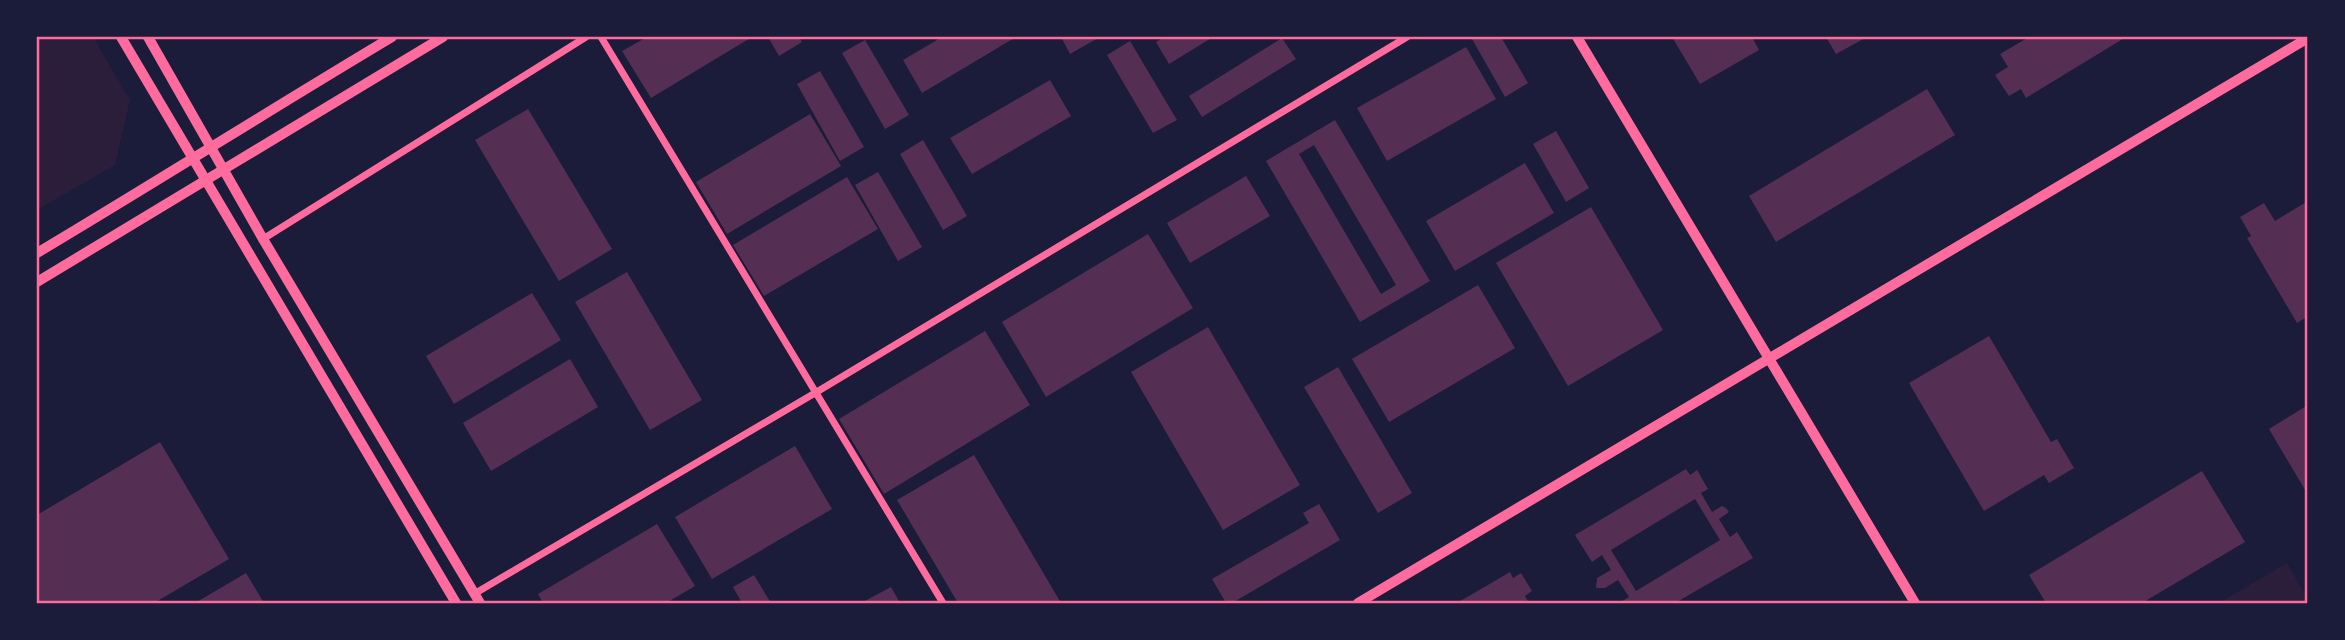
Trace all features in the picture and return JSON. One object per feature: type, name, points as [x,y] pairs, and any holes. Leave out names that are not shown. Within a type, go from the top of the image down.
[{"type":"main road","points":[[37,253],[194,160],[392,37]]},
{"type":"main road","points":[[37,282],[443,37]]},
{"type":"street","points":[[121,37],[456,603]]},
{"type":"street","points":[[148,37],[263,239],[477,598],[1407,37]]},
{"type":"street","points":[[263,239],[586,37]]},
{"type":"street","points":[[601,37],[943,603]]},
{"type":"street","points":[[1577,37],[1915,603]]},
{"type":"street","points":[[1358,603],[2308,38]]},
{"type":"shaded area","points":[[37,37],[93,37],[130,100],[115,165],[37,210]]},
{"type":"shaded area","points":[[2287,563],[2308,603],[2219,603]]},
{"type":"building","points":[[647,37],[752,37],[651,98],[622,51]]},
{"type":"building","points":[[768,37],[799,37],[802,42],[779,56]]},
{"type":"building","points":[[942,37],[1016,37],[922,93],[903,60]]},
{"type":"building","points":[[1061,37],[1100,37],[1070,54]]},
{"type":"building","points":[[1164,37],[1213,37],[1169,64],[1156,42]]},
{"type":"building","points":[[1501,37],[1528,83],[1505,97],[1472,39]]},
{"type":"building","points":[[1672,37],[1752,37],[1759,50],[1700,84]]},
{"type":"building","points":[[1826,37],[1867,37],[1836,54]]},
{"type":"building","points":[[2029,37],[2126,37],[2026,98],[2021,89],[2009,96],[1995,75],[2008,67],[2000,54]]},
{"type":"building","points":[[1282,38],[1296,59],[1202,117],[1189,96]]},
{"type":"building","points":[[865,40],[909,115],[885,129],[842,53]]},
{"type":"building","points":[[1130,41],[1177,120],[1153,133],[1107,55]]},
{"type":"building","points":[[1466,47],[1496,99],[1387,161],[1357,108]]},
{"type":"building","points":[[820,71],[864,147],[840,161],[797,84]]},
{"type":"building","points":[[1050,80],[1071,116],[972,174],[950,138]]},
{"type":"building","points":[[1927,89],[1955,135],[1776,242],[1749,196]]},
{"type":"building","points":[[528,109],[612,249],[559,281],[475,140]]},
{"type":"building","points":[[810,114],[841,166],[727,234],[696,182]]},
{"type":"building","points":[[1335,120],[1430,281],[1360,322],[1266,161]],"holes":[[[1314,145],[1396,285],[1381,294],[1299,154]]]},
{"type":"building","points":[[1556,131],[1589,188],[1566,202],[1533,144]]},
{"type":"building","points":[[923,140],[967,216],[943,230],[900,154]]},
{"type":"building","points":[[1525,163],[1554,213],[1455,271],[1426,221]]},
{"type":"building","points":[[878,172],[922,247],[898,261],[855,185]]},
{"type":"building","points":[[1246,176],[1270,216],[1190,263],[1167,223]]},
{"type":"building","points":[[847,177],[878,229],[764,296],[733,245]]},
{"type":"building","points":[[2308,201],[2308,316],[2297,323],[2247,238],[2251,236],[2240,217],[2264,203],[2275,221]]},
{"type":"building","points":[[1591,207],[1663,330],[1568,386],[1496,263]]},
{"type":"building","points":[[1148,234],[1193,308],[1046,397],[1002,322]]},
{"type":"building","points":[[627,272],[702,400],[650,430],[575,302]]},
{"type":"building","points":[[1478,285],[1515,348],[1389,422],[1352,359]]},
{"type":"building","points":[[532,293],[561,340],[454,404],[426,356]]},
{"type":"building","points":[[1208,327],[1300,485],[1223,530],[1131,372]]},
{"type":"building","points":[[985,331],[1030,405],[884,494],[839,419]]},
{"type":"building","points":[[1989,336],[2051,442],[2057,439],[2074,468],[2049,483],[2044,475],[1984,511],[1909,383]]},
{"type":"building","points":[[570,359],[598,407],[491,471],[463,423]]},
{"type":"building","points":[[1338,367],[1412,493],[1378,513],[1304,387]]},
{"type":"building","points":[[2308,405],[2308,495],[2269,429]]},
{"type":"building","points":[[160,442],[229,559],[154,603],[37,603],[37,515]]},
{"type":"building","points":[[795,446],[832,509],[712,579],[675,517]]},
{"type":"building","points":[[974,455],[1061,603],[958,603],[897,500]]},
{"type":"building","points":[[1686,469],[1690,475],[1697,470],[1708,489],[1701,493],[1712,512],[1722,506],[1726,508],[1729,512],[1719,519],[1730,537],[1737,532],[1753,558],[1675,603],[1619,603],[1629,597],[1618,580],[1605,588],[1596,588],[1597,578],[1611,570],[1602,555],[1592,562],[1575,535]],"holes":[[[1695,499],[1720,540],[1636,591],[1611,550]]]},
{"type":"building","points":[[2202,471],[2245,542],[2142,603],[2046,603],[2029,575]]},
{"type":"building","points":[[1319,504],[1340,540],[1232,603],[1226,603],[1212,579],[1309,523],[1303,513]]},
{"type":"building","points":[[657,524],[695,586],[666,603],[543,603],[538,594]]},
{"type":"building","points":[[1510,572],[1513,578],[1521,573],[1532,591],[1525,596],[1529,603],[1457,603]]},
{"type":"building","points":[[246,573],[264,603],[195,603]]},
{"type":"building","points":[[754,575],[771,603],[742,603],[733,587]]},
{"type":"building","points":[[891,587],[900,603],[861,603]]}]
